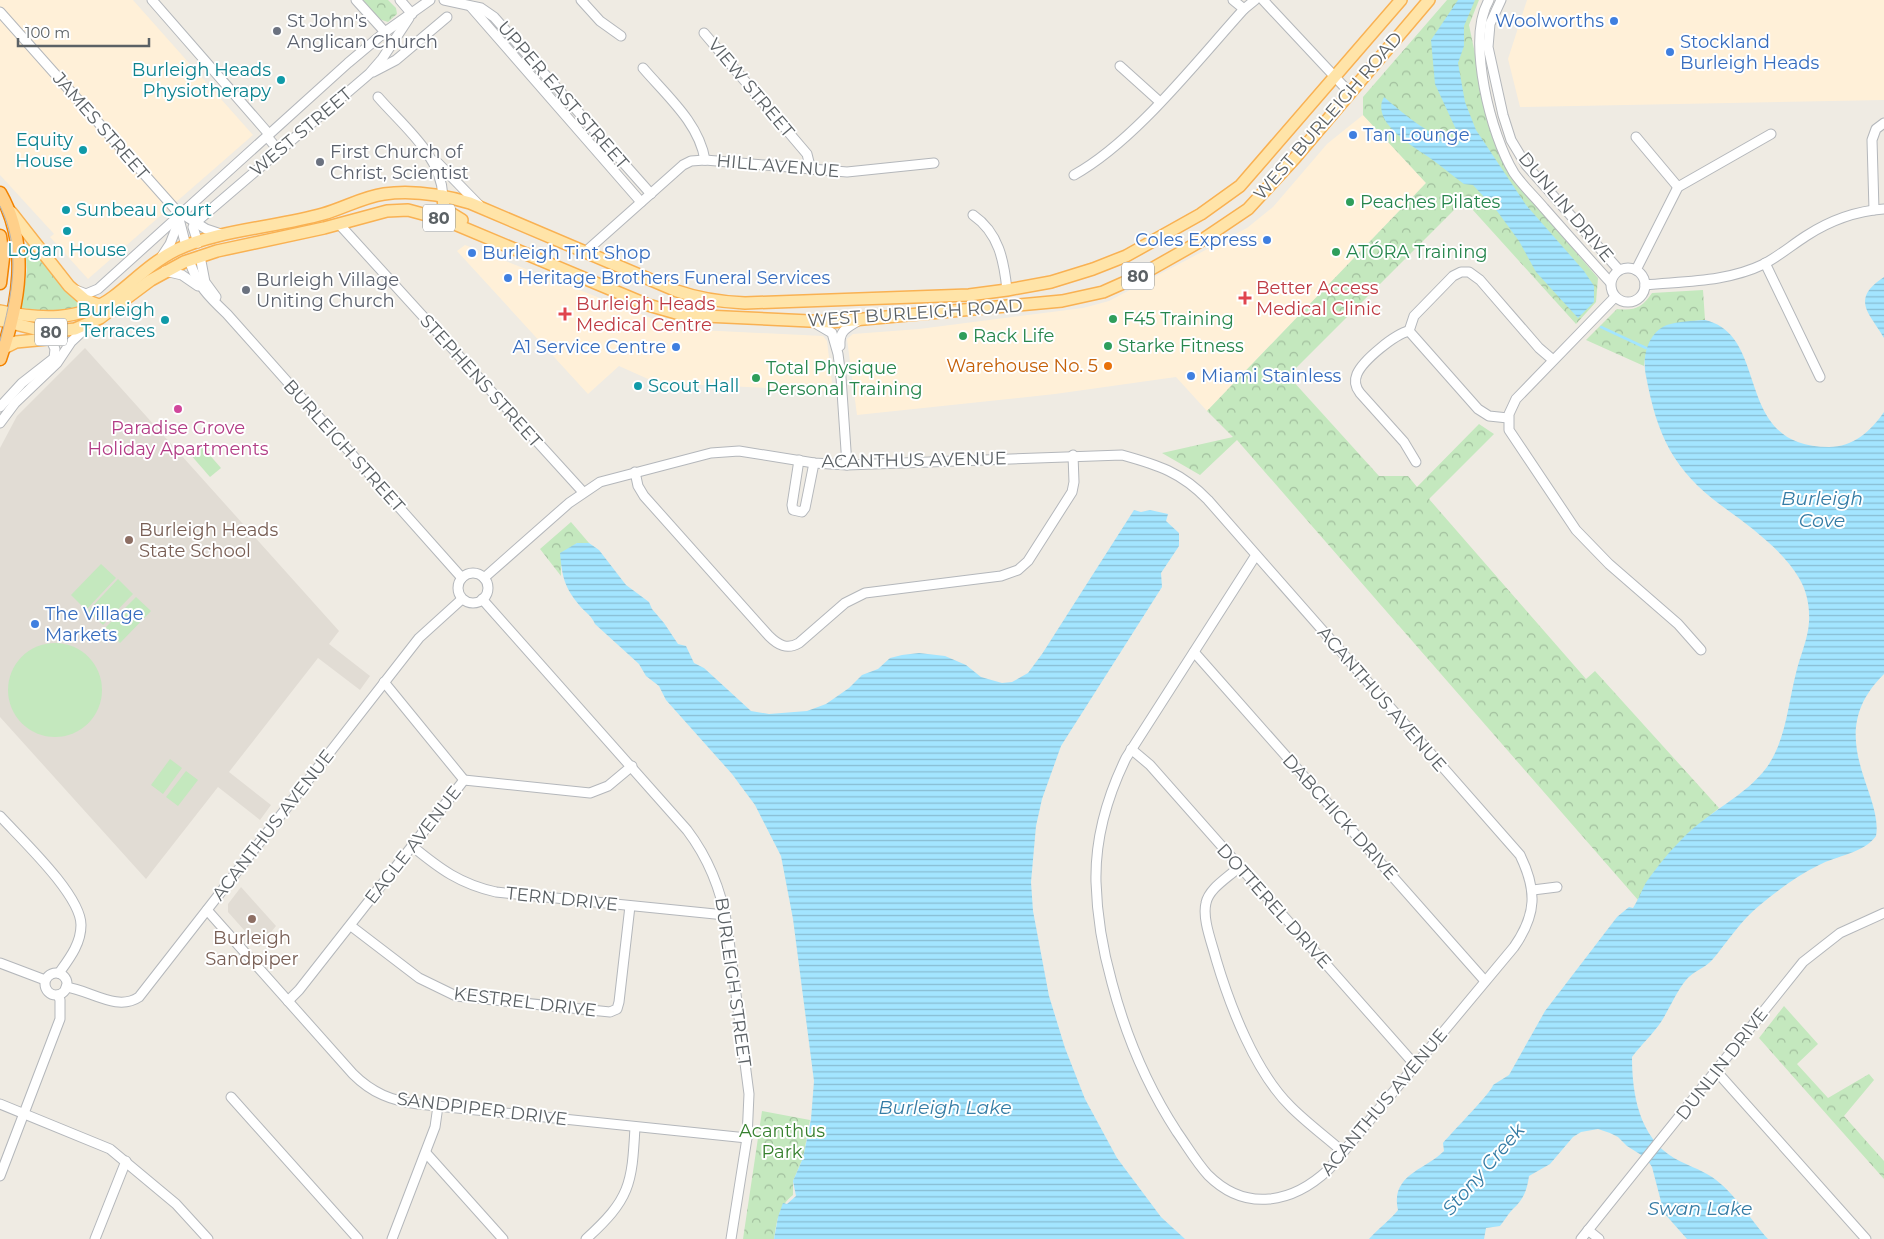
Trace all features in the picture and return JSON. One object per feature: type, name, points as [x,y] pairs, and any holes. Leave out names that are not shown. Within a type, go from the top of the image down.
[{"type":"highway","points":[[0,193],[8,208],[16,233],[19,254],[18,283],[6,317],[2,353]]},
{"type":"highway","points":[[0,236],[3,258],[0,283]]},
{"type":"main road","name":"WEST BURLEIGH ROAD","points":[[6,317],[58,318],[99,305],[160,258],[186,246],[323,214],[385,194],[410,193],[443,196],[483,208],[584,253],[690,296],[732,303],[950,296],[1007,290],[1051,282],[1093,270],[1126,256],[1202,214],[1240,186],[1401,0]]},
{"type":"main road","name":"WEST BURLEIGH ROAD","points":[[2,353],[16,342],[49,335],[71,335],[109,312],[164,271],[195,258],[339,224],[380,212],[408,210],[446,220],[648,305],[677,314],[705,318],[815,323],[1062,301],[1103,292],[1139,276],[1206,237],[1248,209],[1266,192],[1428,0]]},
{"type":"main road","points":[[443,196],[443,206],[447,212],[507,238],[534,257]]},
{"type":"main road","points":[[8,208],[70,286],[85,300],[99,305]]},
{"type":"main road","points":[[195,258],[198,242]]},
{"type":"main road","points":[[186,246],[195,258]]},
{"type":"main road","name":"80","points":[[6,317],[49,335]]},
{"type":"street","points":[[152,0],[268,133],[269,138],[280,152]]},
{"type":"street","points":[[356,0],[381,35],[385,43],[385,55]]},
{"type":"street","points":[[400,0],[412,14]]},
{"type":"street","name":"UPPER EAST STREET","points":[[444,0],[470,7],[483,8],[499,22],[650,194]]},
{"type":"street","points":[[581,0],[600,21],[621,36]]},
{"type":"street","points":[[1233,0],[1244,9]]},
{"type":"street","points":[[1074,175],[1095,164],[1141,122],[1244,9],[1255,0]]},
{"type":"street","points":[[1263,0],[1350,93]]},
{"type":"street","name":"DUNLIN DRIVE","points":[[1489,0],[1481,21],[1479,53],[1492,117],[1501,146],[1514,173],[1610,282]]},
{"type":"street","name":"DUNLIN DRIVE","points":[[1501,0],[1491,24],[1490,55],[1503,115],[1511,140],[1526,165],[1619,270]]},
{"type":"street","name":"WEST STREET","points":[[70,286],[81,293],[91,293],[180,216],[268,133],[381,35],[412,14],[427,1]]},
{"type":"street","name":"UPPER EAST STREET","points":[[470,7],[641,202]]},
{"type":"street","name":"JAMES STREET","points":[[0,12],[180,216],[186,246]]},
{"type":"street","name":"WEST STREET","points":[[195,223],[369,74],[385,55],[412,14]]},
{"type":"street","points":[[369,74],[396,60],[447,17]]},
{"type":"street","points":[[1481,21],[1491,24]]},
{"type":"street","name":"VIEW STREET","points":[[704,32],[807,154],[810,170]]},
{"type":"street","points":[[381,35],[398,35]]},
{"type":"street","points":[[1120,66],[1160,102]]},
{"type":"street","name":"HILL AVENUE","points":[[643,68],[694,128],[701,140],[705,160],[847,172],[934,163]]},
{"type":"street","points":[[378,97],[428,154],[483,208]]},
{"type":"street","points":[[1874,210],[1872,140],[1876,129],[1884,123]]},
{"type":"street","points":[[1636,270],[1678,187],[1771,134]]},
{"type":"street","points":[[1636,137],[1678,187]]},
{"type":"street","points":[[428,154],[438,172],[443,196]]},
{"type":"street","points":[[584,253],[686,163],[705,160]]},
{"type":"street","points":[[199,197],[201,205],[210,210]]},
{"type":"street","points":[[1645,285],[1727,277],[1765,263],[1820,228],[1849,216],[1884,209]]},
{"type":"street","points":[[973,215],[984,222],[993,234],[1004,260],[1007,290]]},
{"type":"street","points":[[180,216],[212,232],[228,235]]},
{"type":"street","name":"WEST STREET","points":[[160,258],[170,244],[180,216]]},
{"type":"street","points":[[195,223],[193,227],[198,242]]},
{"type":"street","name":"STEPHENS STREET","points":[[339,224],[583,492]]},
{"type":"street","name":"BURLEIGH STREET","points":[[195,258],[197,282],[207,295],[227,314],[462,578]]},
{"type":"street","name":"BURLEIGH STREET","points":[[195,258],[206,284],[227,314]]},
{"type":"street","points":[[1765,263],[1820,377]]},
{"type":"street","points":[[1627,268],[1636,270],[1643,276],[1645,285],[1642,295],[1634,301],[1624,302],[1615,297],[1610,288],[1610,282],[1619,270],[1627,268]]},
{"type":"street","points":[[164,271],[185,276],[207,295]]},
{"type":"street","points":[[1416,462],[1404,442],[1360,393],[1356,385],[1357,373],[1392,338],[1409,331],[1416,313],[1455,274],[1465,271],[1480,280],[1539,348],[1554,360]]},
{"type":"street","points":[[1615,297],[1516,399],[1508,418],[1511,435],[1538,470],[1576,530],[1608,564],[1678,624],[1701,650]]},
{"type":"street","points":[[847,465],[838,354],[842,331],[858,320]]},
{"type":"street","points":[[815,323],[832,333],[838,354]]},
{"type":"street","points":[[0,423],[19,398],[89,324]]},
{"type":"street","points":[[1409,331],[1483,413],[1508,418]]},
{"type":"street","points":[[0,407],[22,383],[53,362],[55,352],[49,335]]},
{"type":"street","points":[[7,399],[19,398]]},
{"type":"street","name":"ACANTHUS AVENUE","points":[[484,578],[583,492],[600,482],[711,453],[739,451],[847,465],[1122,455],[1153,463],[1178,474],[1196,488],[1256,555],[1520,855],[1533,890],[1532,908],[1525,931],[1514,947],[1343,1152],[1315,1182],[1294,1194],[1269,1200],[1242,1196],[1218,1183],[1201,1166],[1171,1122],[1152,1088],[1130,1038],[1112,983],[1102,935],[1096,883],[1098,848],[1104,817],[1113,786],[1131,749],[1256,555]]},
{"type":"street","points":[[635,472],[638,486],[651,503],[769,636],[778,644],[790,647],[799,643],[845,602],[866,592],[1002,576],[1018,570],[1028,561],[1072,492],[1073,456]]},
{"type":"street","points":[[799,460],[792,505],[794,510],[798,512],[802,512],[806,508],[814,462]]},
{"type":"street","points":[[475,574],[484,578],[488,587],[482,599],[470,603],[462,599],[458,586],[462,578],[466,575],[475,574]]},
{"type":"street","name":"ACANTHUS AVENUE","points":[[66,987],[80,989],[116,1003],[132,1002],[144,992],[419,638],[462,599]]},
{"type":"street","name":"BURLEIGH STREET","points":[[482,599],[632,766],[698,844],[714,875],[726,915],[749,1094],[747,1138],[731,1239]]},
{"type":"street","name":"DABCHICK DRIVE","points":[[1194,652],[1486,981]]},
{"type":"street","points":[[384,682],[464,780]]},
{"type":"street","name":"DOTTEREL DRIVE","points":[[1131,749],[1150,765],[1416,1066]]},
{"type":"street","name":"EAGLE AVENUE","points":[[288,1001],[300,990],[351,926],[464,780],[590,793],[608,786],[632,766]]},
{"type":"street","points":[[0,816],[65,889],[77,908],[81,924],[78,942],[59,973]]},
{"type":"street","name":"TERN DRIVE","points":[[412,846],[448,874],[475,887],[496,892],[726,915]]},
{"type":"street","points":[[1239,867],[1209,894],[1205,910],[1224,987],[1244,1036],[1290,1107],[1343,1152]]},
{"type":"street","points":[[1533,890],[1557,888]]},
{"type":"street","name":"KESTREL DRIVE","points":[[351,926],[419,978],[456,996],[610,1012],[617,1009],[619,1002],[630,906]]},
{"type":"street","name":"SANDPIPER DRIVE","points":[[208,910],[353,1074],[368,1087],[388,1098],[438,1106],[747,1138]]},
{"type":"street","name":"DUNLIN DRIVE","points":[[1581,1239],[1717,1072],[1792,974],[1815,951],[1840,933],[1884,913]]},
{"type":"street","points":[[0,962],[45,980]]},
{"type":"street","points":[[45,980],[52,973],[59,973],[64,977],[66,987],[58,995]]},
{"type":"street","points":[[0,1176],[60,1019],[60,1000],[58,995],[48,991],[45,980]]},
{"type":"street","points":[[1717,1072],[1866,1239]]},
{"type":"street","points":[[231,1096],[358,1239]]},
{"type":"street","points":[[0,1104],[110,1149],[176,1204],[198,1235],[208,1239]]},
{"type":"street","points":[[392,1239],[426,1153],[438,1118],[438,1106]]},
{"type":"street","points":[[586,1239],[611,1216],[623,1199],[633,1166],[635,1127]]},
{"type":"street","points":[[426,1153],[503,1239]]},
{"type":"street","points":[[95,1239],[126,1161]]},
{"type":"street","points":[[1588,1230],[1599,1239]]},
{"type":"shaded area","points":[[0,0],[133,0],[253,135],[88,279],[50,237],[54,234],[0,175]]},
{"type":"shaded area","name":"Stockland Burleigh Heads","points":[[1527,0],[1884,0],[1884,100],[1520,107],[1508,59]]},
{"type":"shaded area","points":[[1363,115],[1426,183],[1207,411],[1176,377],[1055,394],[857,415],[847,339],[853,334],[919,329],[1083,308],[1109,301],[1247,228],[1273,207],[1327,144]]},
{"type":"shaded area","points":[[465,245],[679,329],[823,336],[827,341],[833,391],[657,383],[619,366],[588,394],[457,251]]},
{"type":"shaded area","name":"Burleigh Heads State School","points":[[85,348],[339,631],[329,644],[370,676],[360,690],[318,658],[229,772],[271,805],[260,820],[218,787],[146,879],[0,717],[0,448],[17,416]]},
{"type":"shaded area","name":"Burleigh Sandpiper","points":[[241,887],[276,926],[259,947],[228,912],[228,904]]},
{"type":"green space","points":[[363,0],[388,0],[396,8],[397,14],[388,22],[379,19]]},
{"type":"green space","points":[[1447,0],[1479,0],[1469,25],[1491,130],[1509,174],[1598,278],[1596,302],[1576,324],[1472,209],[1455,209],[1293,371],[1292,380],[1379,476],[1408,476],[1417,487],[1479,424],[1494,434],[1429,499],[1586,679],[1595,671],[1719,808],[1695,828],[1663,861],[1645,886],[1638,900],[1237,440],[1200,475],[1162,453],[1233,437],[1207,411],[1426,183],[1363,115],[1363,97]]},
{"type":"green space","points":[[27,243],[84,304],[83,306],[51,312],[21,308],[27,270],[25,245]]},
{"type":"green space","points":[[1703,290],[1705,320],[1671,325],[1663,329],[1650,342],[1644,366],[1586,340],[1617,309],[1633,309],[1645,302],[1652,293]]},
{"type":"green space","points":[[200,444],[221,468],[210,477],[190,454]]},
{"type":"green space","points":[[571,522],[589,543],[577,543],[561,566],[561,576],[540,549]]},
{"type":"green space","points":[[101,564],[116,578],[86,610],[71,595]]},
{"type":"green space","points":[[118,579],[133,594],[103,625],[88,611]]},
{"type":"green space","points":[[136,597],[151,611],[120,643],[105,628]]},
{"type":"green space","points":[[55,643],[73,646],[88,657],[99,672],[102,690],[99,708],[88,723],[73,734],[55,737],[37,734],[22,723],[11,708],[8,690],[11,672],[22,657],[37,646]]},
{"type":"green space","points":[[170,759],[182,768],[163,794],[151,785]]},
{"type":"green space","points":[[186,771],[198,780],[178,806],[166,797]]},
{"type":"green space","points":[[1784,1006],[1818,1044],[1797,1064],[1828,1098],[1869,1074],[1874,1080],[1844,1116],[1884,1161],[1884,1179],[1759,1038]]},
{"type":"green space","name":"Acanthus Park","points":[[762,1111],[810,1120],[803,1158],[793,1181],[793,1195],[781,1209],[774,1239],[743,1239]]},
{"type":"water","points":[[1458,0],[1475,0],[1464,26],[1464,46],[1458,63],[1465,102],[1476,130],[1526,205],[1584,271],[1594,286],[1594,302],[1578,318],[1536,272],[1519,241],[1497,211],[1473,185],[1464,184],[1404,140],[1388,124],[1383,115],[1381,106],[1384,97],[1428,131],[1458,145],[1460,138],[1435,84],[1431,40]]},
{"type":"water","points":[[1884,277],[1884,338],[1869,314],[1865,300],[1867,293],[1873,285]]},
{"type":"water","points":[[1705,320],[1726,330],[1739,347],[1764,411],[1778,429],[1798,442],[1829,447],[1846,444],[1861,437],[1884,412],[1884,674],[1866,697],[1857,719],[1856,741],[1859,762],[1876,819],[1876,836],[1871,842],[1857,850],[1803,873],[1753,911],[1710,962],[1686,980],[1661,1022],[1632,1057],[1636,1100],[1645,1127],[1653,1139],[1674,1158],[1707,1174],[1720,1183],[1735,1198],[1768,1239],[1687,1239],[1664,1213],[1652,1167],[1646,1158],[1627,1146],[1618,1137],[1598,1129],[1581,1132],[1573,1137],[1550,1164],[1529,1176],[1522,1199],[1500,1226],[1486,1228],[1484,1239],[1369,1239],[1398,1210],[1397,1198],[1399,1189],[1404,1181],[1444,1151],[1443,1143],[1479,1104],[1493,1085],[1509,1075],[1545,1011],[1617,917],[1629,907],[1633,908],[1647,881],[1663,860],[1691,830],[1758,778],[1767,767],[1778,745],[1806,641],[1809,617],[1804,588],[1792,568],[1774,548],[1705,492],[1679,465],[1662,434],[1650,397],[1646,376],[1645,362],[1648,347],[1660,329],[1667,325],[1686,321]]},
{"type":"water","name":"Burleigh Lake","points":[[1134,510],[1141,512],[1150,510],[1168,514],[1166,521],[1179,533],[1179,546],[1161,573],[1162,587],[1061,746],[1042,799],[1036,826],[1031,882],[1033,911],[1049,996],[1065,1048],[1085,1099],[1117,1158],[1161,1217],[1185,1239],[774,1239],[783,1203],[787,1204],[796,1196],[793,1181],[803,1158],[811,1119],[814,1081],[793,919],[781,856],[755,805],[732,774],[666,700],[659,686],[646,676],[639,664],[595,624],[570,593],[565,581],[560,553],[577,543],[589,543],[599,550],[626,585],[649,602],[652,609],[678,644],[686,646],[694,663],[704,668],[751,711],[769,714],[807,711],[826,704],[849,688],[862,675],[878,669],[890,658],[902,655],[919,653],[945,656],[966,665],[981,677],[1002,683],[1012,682],[1028,673],[1042,654]]},
{"type":"waterway","points":[[1601,327],[1646,348]]},
{"type":"tram line","points":[[0,206],[7,222],[13,256],[11,290],[0,341]]},
{"type":"place","name":"Woolworths","points":[[1614,21]]},
{"type":"place","name":"St John's Anglican Church","points":[[277,31]]},
{"type":"place","name":"Stockland Burleigh Heads","points":[[1670,52]]},
{"type":"place","name":"Burleigh Heads Physiotherapy","points":[[281,80]]},
{"type":"place","name":"Tan Lounge","points":[[1353,135]]},
{"type":"place","name":"Equity House","points":[[83,150]]},
{"type":"place","name":"First Church of Christ, Scientist","points":[[320,162]]},
{"type":"place","name":"Peaches Pilates","points":[[1350,202]]},
{"type":"place","name":"Sunbeau Court","points":[[66,210]]},
{"type":"place","name":"Logan House","points":[[67,231]]},
{"type":"place","name":"Coles Express","points":[[1267,240]]},
{"type":"place","name":"ATÓRA Training","points":[[1336,252]]},
{"type":"place","name":"Burleigh Tint Shop","points":[[472,253]]},
{"type":"place","name":"Heritage Brothers Funeral Services","points":[[508,278]]},
{"type":"place","name":"Burleigh Village Uniting Church","points":[[246,290]]},
{"type":"place","name":"Better Access Medical Clinic","points":[[1245,298]]},
{"type":"place","name":"Burleigh Heads Medical Centre","points":[[565,314]]},
{"type":"place","name":"F45 Training","points":[[1113,319]]},
{"type":"place","name":"Burleigh Terraces","points":[[165,320]]},
{"type":"place","name":"Rack Life","points":[[963,336]]},
{"type":"place","name":"Starke Fitness","points":[[1108,346]]},
{"type":"place","name":"A1 Service Centre","points":[[676,347]]},
{"type":"place","name":"Warehouse No. 5","points":[[1108,366]]},
{"type":"place","name":"Miami Stainless","points":[[1191,376]]},
{"type":"place","name":"Total Physique Personal Training","points":[[756,378]]},
{"type":"place","name":"Scout Hall","points":[[638,386]]},
{"type":"place","name":"Paradise Grove Holiday Apartments","points":[[178,409]]},
{"type":"place","name":"Burleigh Heads State School","points":[[129,540]]},
{"type":"place","name":"The Village Markets","points":[[35,624]]},
{"type":"place","name":"Burleigh Sandpiper","points":[[252,919]]},
{"type":"water label","name":"Burleigh Cove","points":[[1822,509]]},
{"type":"water label","name":"Stony Creek","points":[[1483,1169]]},
{"type":"water label","name":"Swan Lake","points":[[1700,1208]]}]
